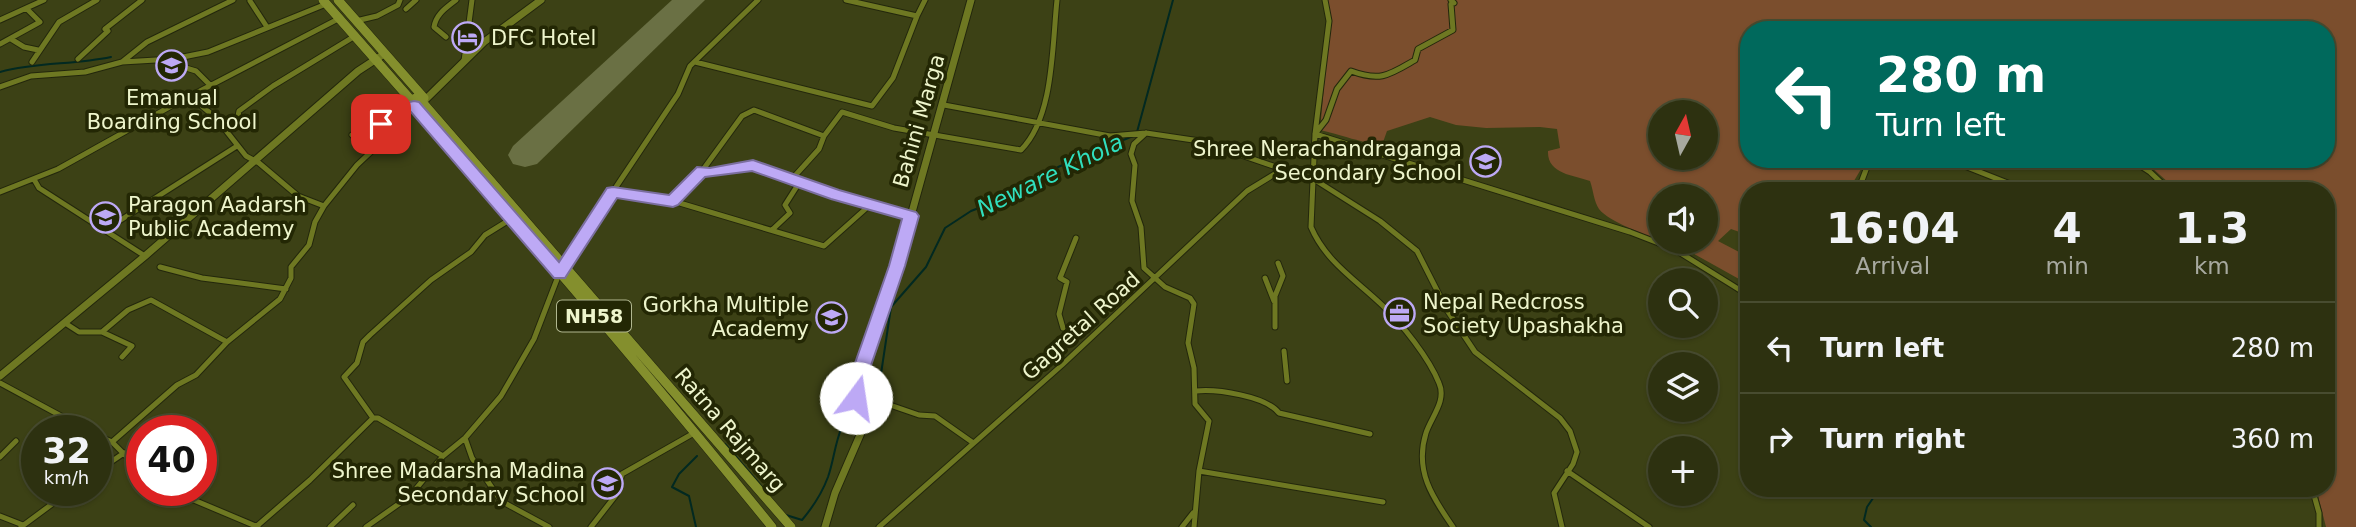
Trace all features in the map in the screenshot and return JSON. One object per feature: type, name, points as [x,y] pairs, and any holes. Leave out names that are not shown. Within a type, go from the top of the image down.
[{"type":"main road","name":"Ratna Rajmarg","points":[[338,0],[384,54],[417,102],[511,219],[562,270],[772,527]]},
{"type":"main road","name":"Ratna Rajmarg","points":[[325,2],[373,59],[417,102],[562,270],[791,527]]},
{"type":"street","points":[[0,20],[44,0]]},
{"type":"street","points":[[32,62],[59,22],[97,0]]},
{"type":"street","points":[[78,59],[108,31],[105,29],[142,0]]},
{"type":"street","points":[[122,62],[148,42],[233,0]]},
{"type":"street","points":[[0,192],[35,181],[91,153],[210,85],[339,19],[377,16],[398,5],[400,0]]},
{"type":"street","points":[[406,9],[416,0]]},
{"type":"street","points":[[446,37],[435,27],[434,22],[437,15],[456,0]]},
{"type":"street","points":[[464,61],[472,0]]},
{"type":"street","points":[[352,135],[365,127],[381,124],[438,88],[484,42],[541,0]]},
{"type":"street","points":[[366,527],[410,496],[443,456],[465,438],[510,384],[534,339],[562,270],[678,94],[686,74],[758,0]]},
{"type":"street","points":[[846,0],[918,16]]},
{"type":"street","points":[[695,62],[872,106],[880,99],[888,85],[925,0]]},
{"type":"street","name":"Bahini Marga","points":[[825,527],[863,412],[856,386],[897,266],[933,134],[944,105],[971,0]]},
{"type":"street","points":[[792,179],[819,149],[824,136],[842,112],[894,128],[1021,150],[1034,137],[1041,121],[1046,100],[1057,0]]},
{"type":"street","points":[[1325,0],[1329,21],[1315,134],[1309,219],[1314,237],[1336,263],[1392,315],[1441,387],[1440,401],[1425,437],[1427,485],[1432,499],[1453,527]]},
{"type":"street","points":[[1315,134],[1320,131],[1338,88],[1351,71],[1367,77],[1385,76],[1415,60],[1418,49],[1453,30],[1451,4],[1454,3],[1451,0]]},
{"type":"street","points":[[250,1],[267,27]]},
{"type":"street","points":[[0,87],[31,76],[85,72],[122,62],[173,59],[208,52],[267,27],[286,22],[325,2]]},
{"type":"street","points":[[0,44],[40,22],[27,9]]},
{"type":"street","points":[[225,128],[237,121],[239,111],[273,86],[355,36]]},
{"type":"street","points":[[11,38],[24,47],[38,51]]},
{"type":"street","points":[[0,376],[145,256],[373,59],[384,54]]},
{"type":"street","points":[[173,59],[176,65],[196,71],[210,85]]},
{"type":"street","points":[[190,96],[195,104],[208,110],[237,146],[254,162],[259,163],[276,182],[313,206],[324,206]]},
{"type":"street","points":[[944,105],[1110,136],[1146,133],[1214,144],[1283,169],[1312,170]]},
{"type":"street","points":[[673,201],[702,171],[742,116],[751,110],[766,112],[824,136]]},
{"type":"street","points":[[112,461],[124,453],[112,442],[177,385],[196,375],[227,342],[272,307],[286,289],[291,267],[309,245],[315,222],[324,206],[357,165],[391,133],[381,124]]},
{"type":"street","points":[[1146,133],[1131,150],[1135,164],[1132,201],[1141,228],[1144,268],[1174,293],[1190,298],[1194,304],[1188,343],[1196,391],[1195,404],[1209,421],[1199,471],[1194,527]]},
{"type":"street","points":[[1315,134],[1630,232],[1674,249],[1740,290]]},
{"type":"street","points":[[105,230],[237,146]]},
{"type":"street","points":[[702,171],[710,173],[753,166],[799,183],[911,216]]},
{"type":"street","points":[[1972,168],[2013,182]]},
{"type":"street","points":[[2144,168],[2161,182]]},
{"type":"street","name":"Gagretal Road","points":[[879,527],[1156,279],[1241,196],[1283,169]]},
{"type":"street","points":[[1312,178],[1363,210],[1417,251],[1429,265],[1431,281],[1475,351],[1554,414],[1569,430],[1577,450],[1574,462],[1554,493],[1562,527]]},
{"type":"street","points":[[35,181],[39,188],[145,256]]},
{"type":"street","points":[[772,230],[790,212],[785,205],[799,183]]},
{"type":"street","points":[[613,192],[673,201],[824,246],[871,204]]},
{"type":"street","points":[[443,456],[373,418],[344,377],[357,363],[363,342],[431,279],[471,252],[485,235],[511,219]]},
{"type":"street","points":[[1063,328],[1059,314],[1067,282],[1060,278],[1076,238]]},
{"type":"street","points":[[1275,327],[1275,302],[1283,276],[1279,263]]},
{"type":"street","points":[[160,267],[202,278],[286,289]]},
{"type":"street","points":[[1265,278],[1275,302]]},
{"type":"street","points":[[102,332],[128,310],[151,300],[173,309],[216,338],[227,342]]},
{"type":"street","points":[[65,323],[79,332],[102,332],[132,346],[122,357]]},
{"type":"street","points":[[1284,351],[1289,372],[1287,381]]},
{"type":"street","points":[[0,383],[59,415]]},
{"type":"street","points":[[1196,391],[1202,389],[1232,394],[1272,404],[1279,413],[1370,434]]},
{"type":"street","points":[[863,412],[875,416],[886,405],[890,405],[919,415],[935,416],[972,442]]},
{"type":"street","points":[[211,506],[258,527],[373,418]]},
{"type":"street","points":[[592,527],[618,492],[623,481],[622,474],[694,433]]},
{"type":"street","points":[[465,438],[469,455],[480,472],[497,488],[501,501],[549,527]]},
{"type":"street","points":[[0,457],[16,441]]},
{"type":"street","points":[[1199,471],[1383,502]]},
{"type":"street","points":[[1567,471],[1649,527]]},
{"type":"street","points":[[2315,497],[2319,527]]},
{"type":"street","points":[[330,527],[353,505]]},
{"type":"street","points":[[0,516],[22,526],[49,506]]},
{"type":"street","points":[[1182,527],[1194,511]]},
{"type":"shaded area","points":[[1326,0],[2356,0],[2356,527],[2326,527],[2318,497],[2335,497],[2335,182],[2168,182],[2152,168],[2335,168],[2335,21],[1740,21],[1740,168],[1862,168],[1853,182],[1740,182],[1740,232],[1731,229],[1718,241],[1718,184],[1648,184],[1648,235],[1604,214],[1596,203],[1590,181],[1562,172],[1552,165],[1548,151],[1560,148],[1557,129],[1486,128],[1456,125],[1430,117],[1387,131],[1382,145],[1320,130],[1328,42]]},
{"type":"shaded area","points":[[1718,241],[1740,252],[1740,280],[1694,254],[1718,254]]},
{"type":"waterway","name":"Neware Khola","points":[[1137,132],[1173,0]]},
{"type":"waterway","points":[[0,72],[111,57]]},
{"type":"waterway","name":"Neware Khola","points":[[864,404],[878,394],[891,307],[926,267],[945,228],[971,211],[1028,189],[1058,167],[1133,136]]},
{"type":"waterway","name":"Neware Khola","points":[[786,515],[802,520],[813,505],[828,477],[841,429],[859,406]]},
{"type":"waterway","name":"Neware Khola","points":[[725,444],[769,495]]},
{"type":"waterway","name":"Neware Khola","points":[[696,527],[689,496],[672,487],[679,474],[697,456]]},
{"type":"waterway","points":[[1871,527],[1864,520],[1867,507],[1874,497]]},
{"type":"runway","points":[[525,155],[690,0]]},
{"type":"place","name":"DFC Hotel","points":[[468,38]]},
{"type":"place","name":"Emanual Boarding School","points":[[172,66]]},
{"type":"place","name":"Shree Nerachandraganga Secondary School","points":[[1485,161]]},
{"type":"place","name":"Paragon Aadarsh Public Academy","points":[[105,217]]},
{"type":"place","name":"Nepal Redcross Society Upashakha","points":[[1400,314]]},
{"type":"place","name":"Gorkha Multiple Academy","points":[[832,317]]},
{"type":"place","name":"Shree Madarsha Madina Secondary School","points":[[608,483]]},
{"type":"route","points":[[381,124],[401,109],[414,106],[559,274],[613,192],[673,201],[702,171],[724,172],[753,166],[836,195],[892,208],[911,216],[856,386],[856,398]]}]
